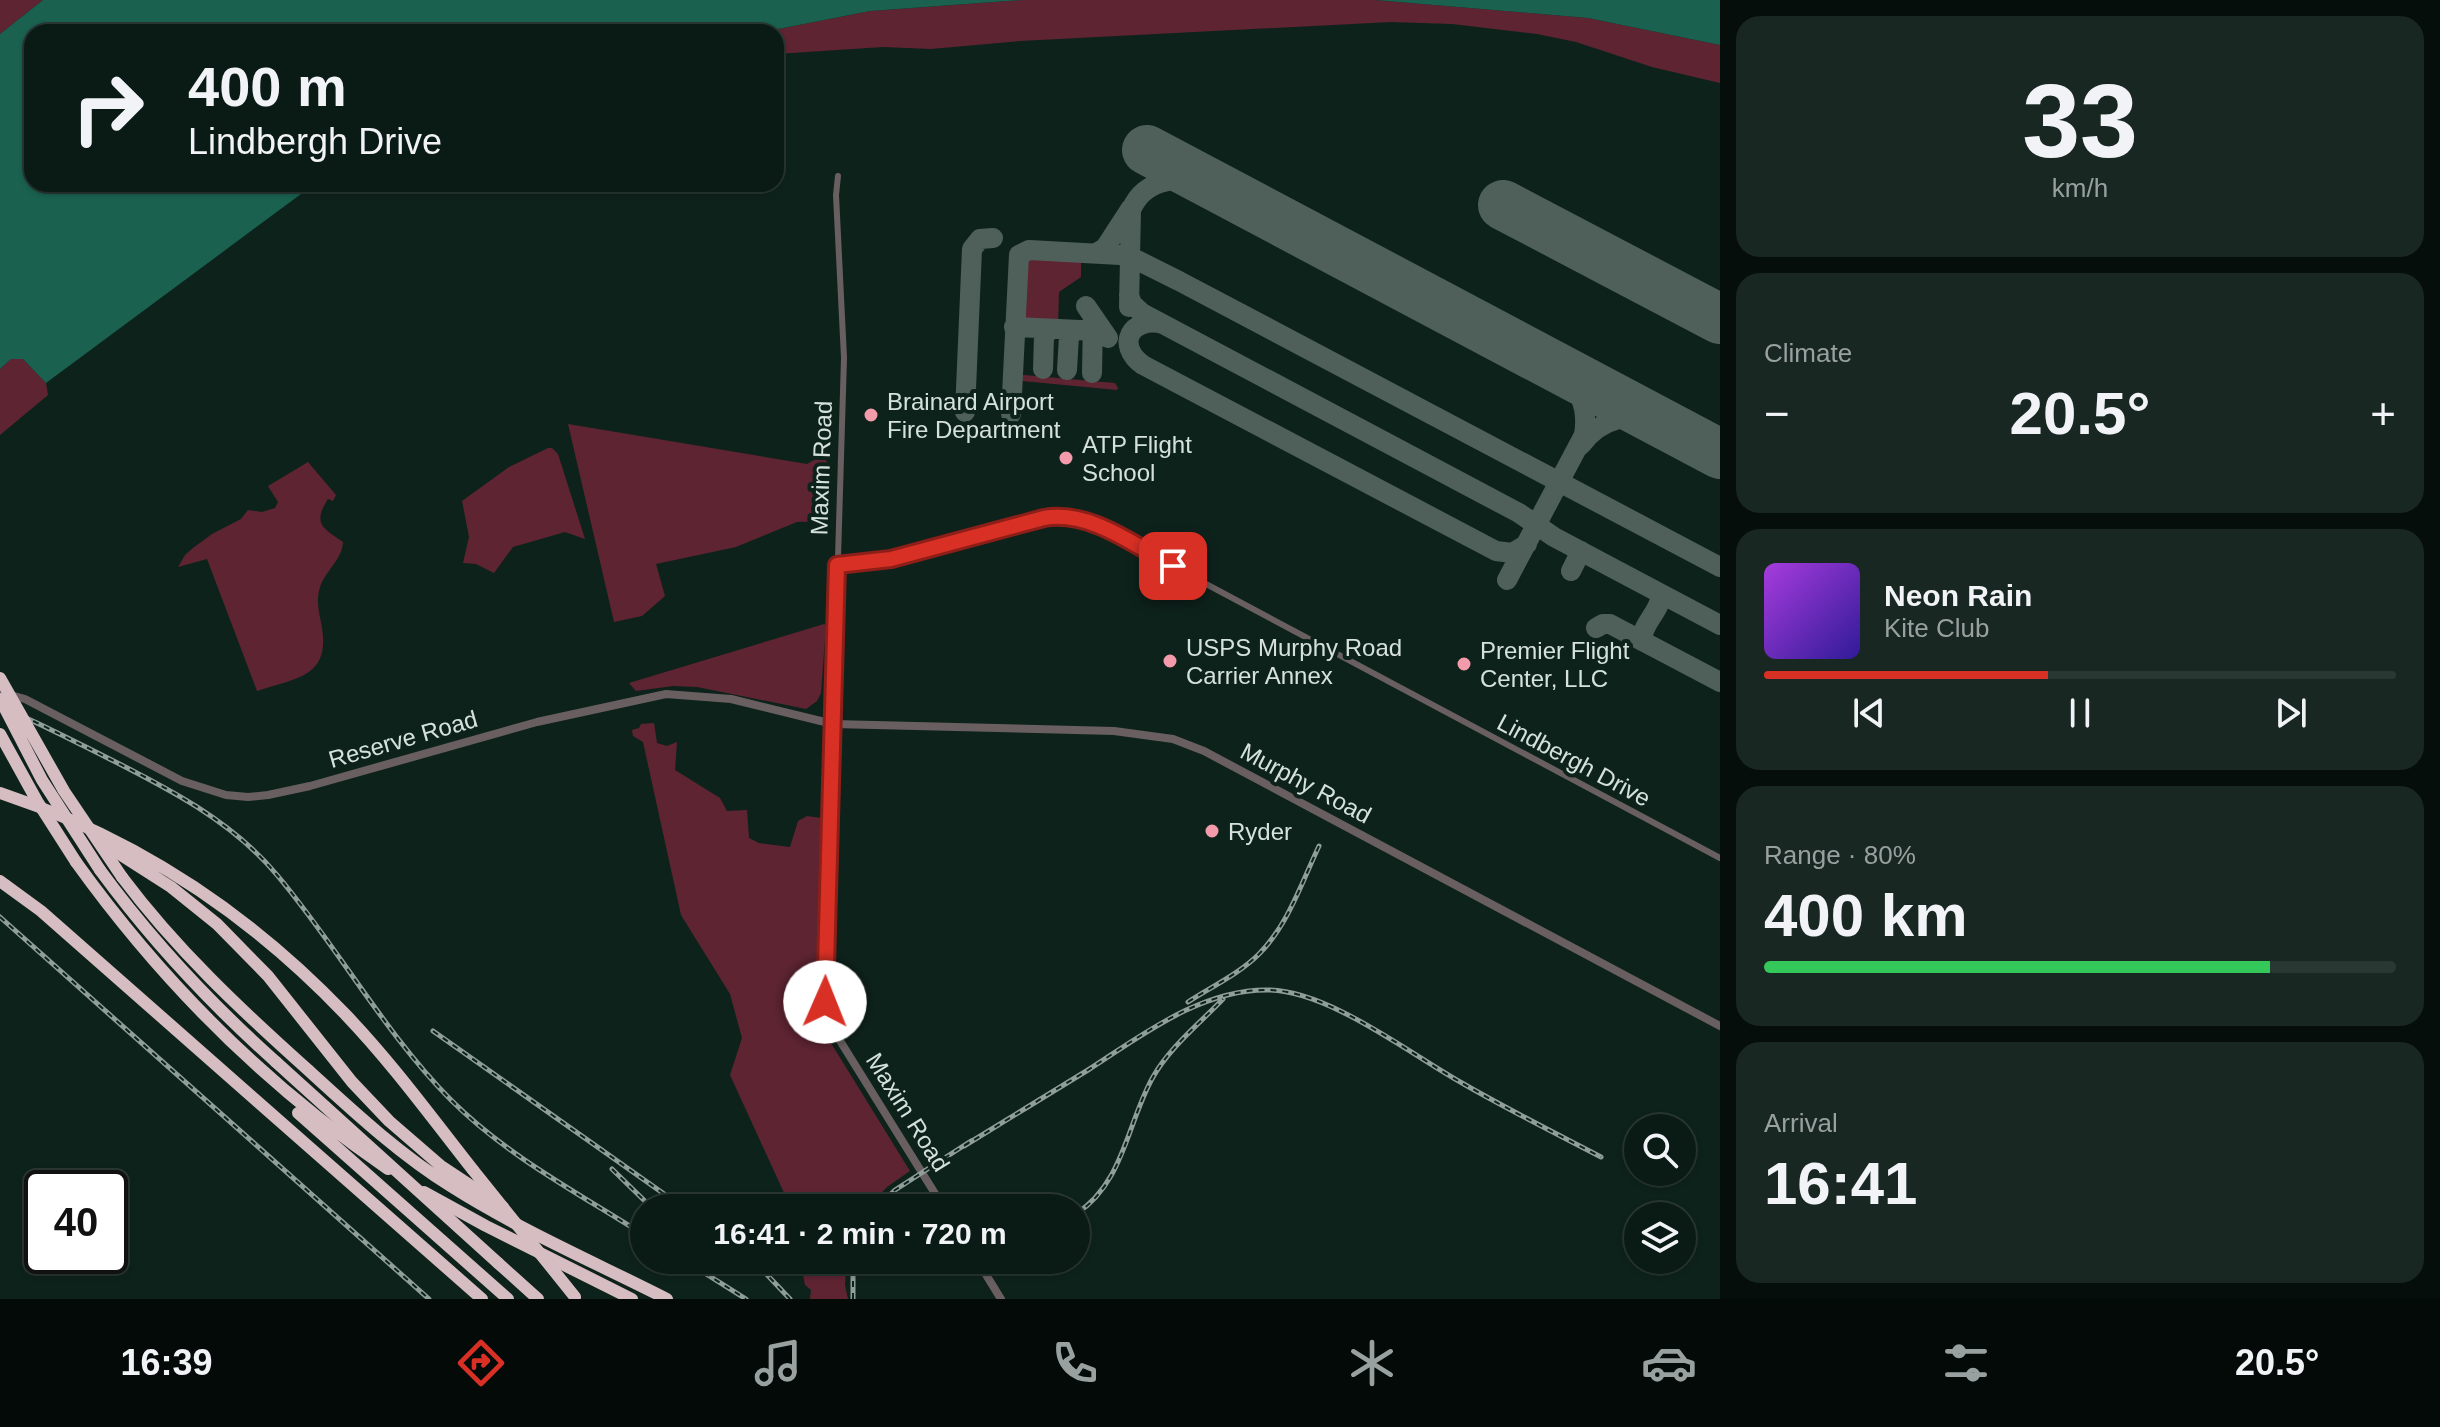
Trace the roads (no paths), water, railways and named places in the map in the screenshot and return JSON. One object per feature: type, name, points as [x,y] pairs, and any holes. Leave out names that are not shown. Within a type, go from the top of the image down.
[{"type":"highway","points":[[0,678],[60,785],[122,877],[218,987],[383,1137],[426,1170],[471,1199],[667,1299]]},
{"type":"highway","points":[[0,699],[42,780],[100,870],[169,958],[276,1062],[538,1299]]},
{"type":"highway","points":[[0,734],[76,862],[155,965],[174,996],[225,1047],[508,1299]]},
{"type":"highway","points":[[0,793],[127,845],[221,905],[305,974],[375,1047],[576,1298]]},
{"type":"highway","points":[[82,825],[110,848],[171,887],[229,935],[278,987],[361,1092],[409,1140],[476,1191],[560,1237],[590,1260]]},
{"type":"highway","points":[[0,881],[48,917],[482,1299]]},
{"type":"highway","points":[[155,965],[247,1059],[293,1099],[353,1144],[465,1216],[632,1299]]},
{"type":"street","name":"Maxim Road","points":[[838,176],[836,195],[844,358],[825,1002],[829,1023],[935,1194]]},
{"type":"street","name":"Lindbergh Drive","points":[[837,565],[901,557],[1044,518],[1078,518],[1112,533],[1720,858]]},
{"type":"street","name":"Reserve Road","points":[[0,692],[25,699],[61,716],[182,781],[226,795],[248,797],[310,786],[537,722],[666,694],[731,699],[833,724]]},
{"type":"street","name":"Murphy Road","points":[[833,724],[1114,731],[1181,741],[1207,752],[1720,1026]]},
{"type":"street","points":[[986,1274],[1001,1299]]},
{"type":"railway","points":[[0,707],[44,726],[164,788],[236,835],[258,854],[299,902],[383,1019],[451,1100],[519,1156],[630,1226]]},
{"type":"railway","points":[[1188,1002],[1243,968],[1269,943],[1294,903],[1319,846]]},
{"type":"railway","points":[[0,917],[429,1299]]},
{"type":"railway","points":[[964,1146],[1173,1017],[1219,997],[1268,990],[1316,1000],[1342,1012],[1479,1093],[1601,1157]]},
{"type":"railway","points":[[1090,1203],[1115,1169],[1144,1095],[1160,1066],[1223,999]]},
{"type":"railway","points":[[433,1031],[664,1194]]},
{"type":"railway","points":[[891,1194],[971,1141]]},
{"type":"railway","points":[[612,1169],[638,1194]]},
{"type":"railway","points":[[706,1274],[746,1299]]},
{"type":"railway","points":[[766,1274],[790,1299]]},
{"type":"railway","points":[[853,1274],[853,1299]]},
{"type":"place","name":"Brainard Airport Fire Department","points":[[871,415]]},
{"type":"place","name":"ATP Flight School","points":[[1066,458]]},
{"type":"place","name":"USPS Murphy Road Carrier Annex","points":[[1170,661]]},
{"type":"place","name":"Premier Flight Center, LLC","points":[[1464,664]]},
{"type":"place","name":"Ryder","points":[[1212,831]]}]
